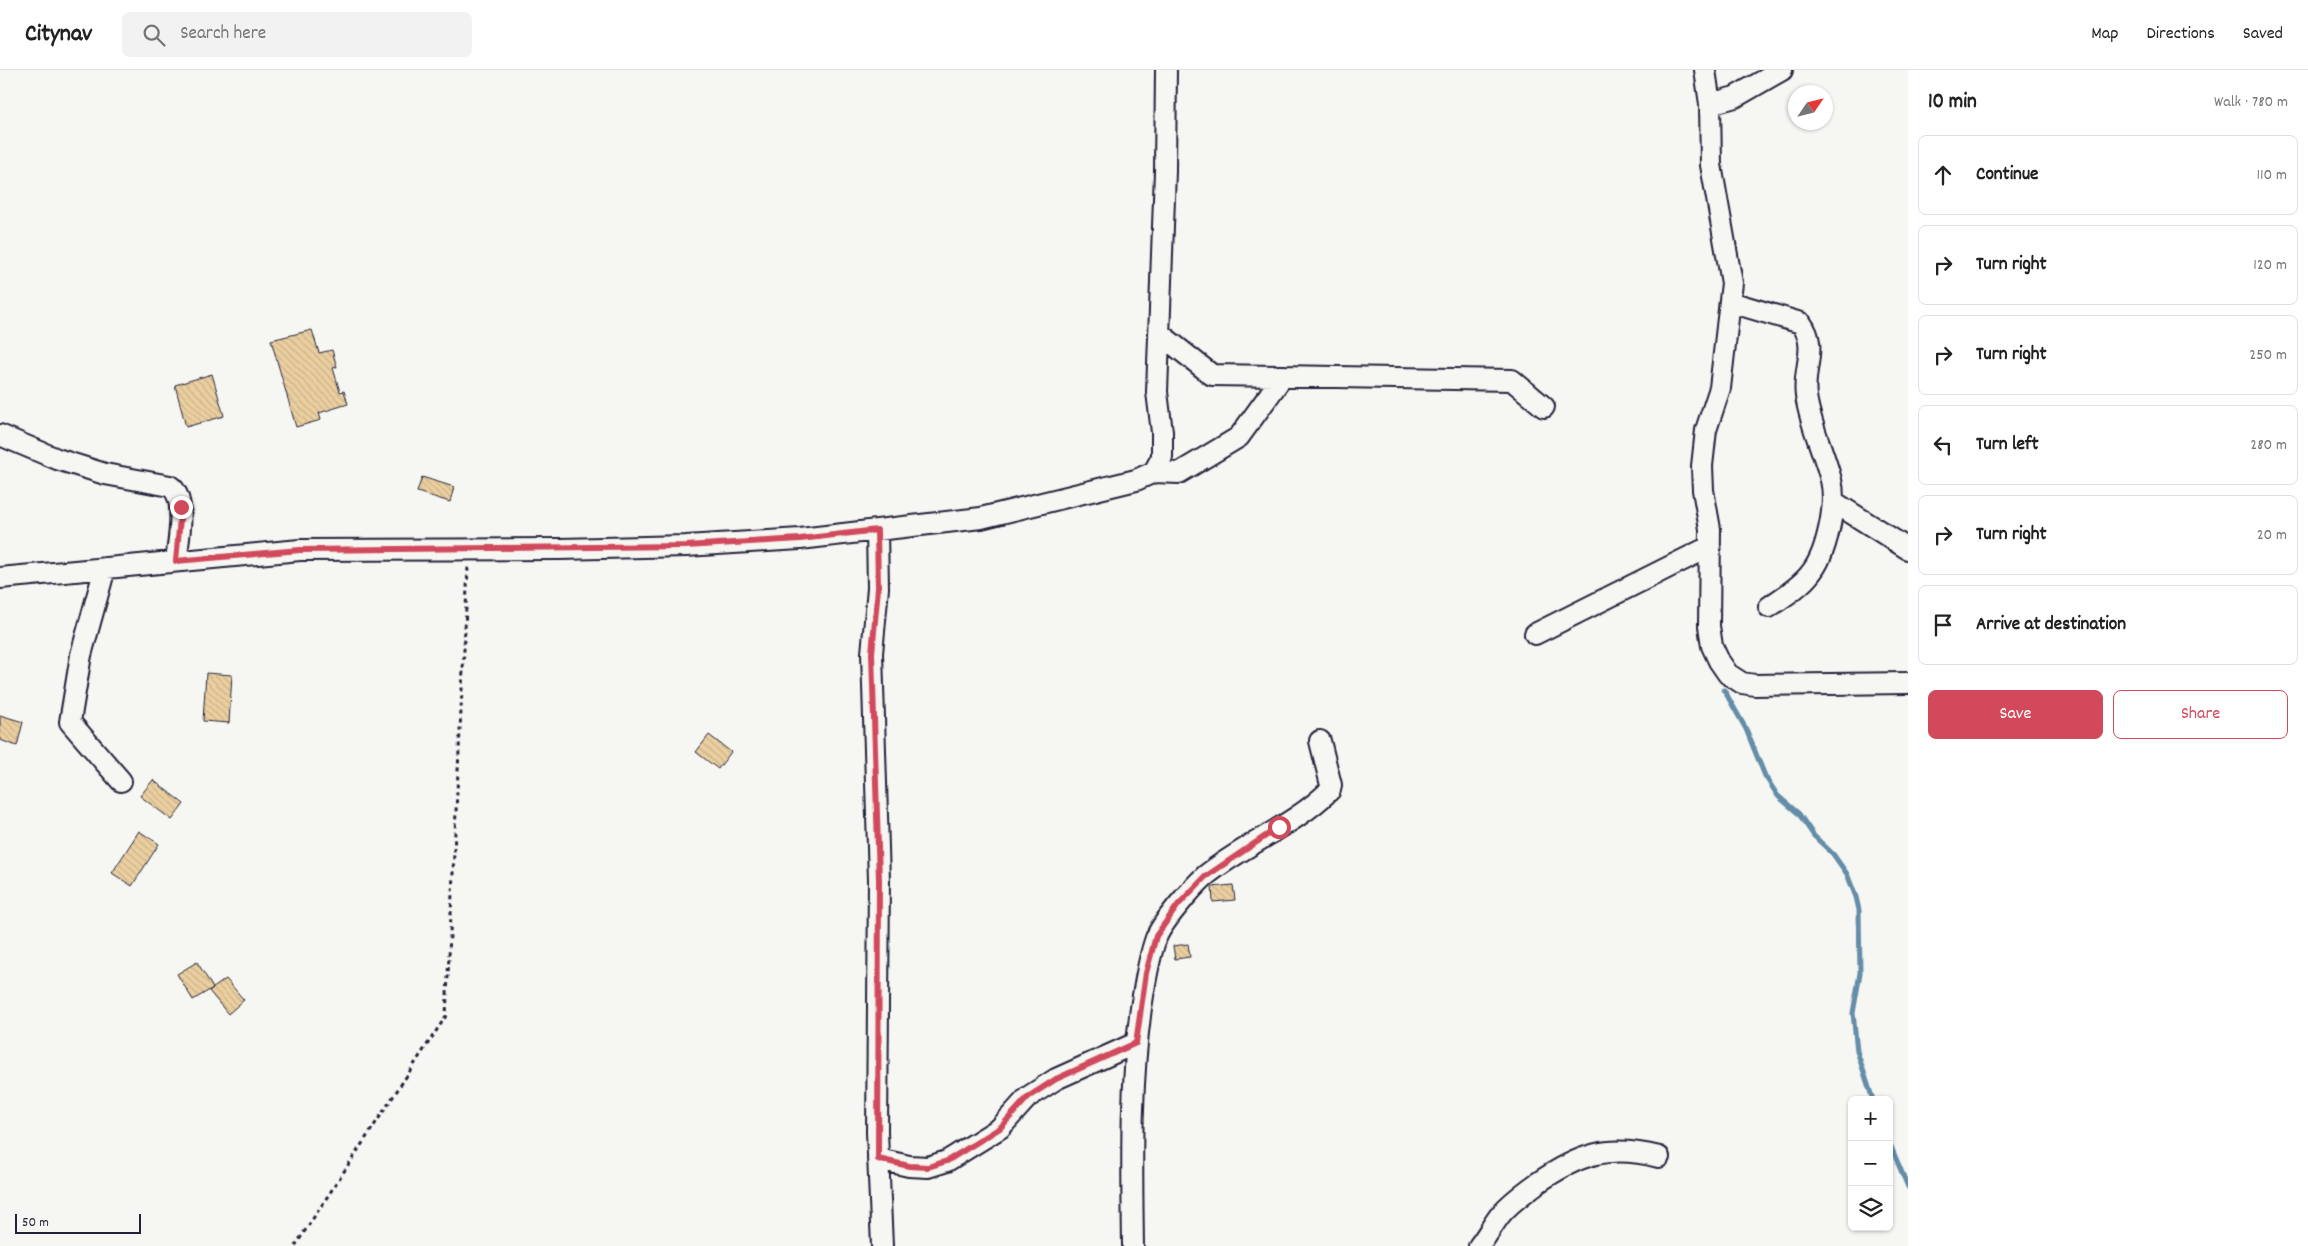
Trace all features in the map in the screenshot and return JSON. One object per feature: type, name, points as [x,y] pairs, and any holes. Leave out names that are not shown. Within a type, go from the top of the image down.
[{"type":"street","points":[[1154,472],[1162,457],[1162,432],[1156,392],[1166,70]]},
{"type":"street","points":[[1705,70],[1710,104],[1711,165],[1730,268],[1730,302],[1720,388],[1706,430],[1702,466],[1710,547],[1709,626],[1712,646],[1728,674],[1742,683],[1755,686],[1908,683]]},
{"type":"street","points":[[1710,104],[1735,97],[1782,70]]},
{"type":"street","points":[[1730,302],[1801,324],[1808,333],[1810,345],[1805,385],[1808,408],[1831,481],[1834,502],[1831,523],[1817,563],[1811,574],[1769,607]]},
{"type":"street","points":[[1159,333],[1212,375],[1512,380],[1544,407]]},
{"type":"street","points":[[0,578],[300,550],[686,546],[800,539],[981,518],[1136,480],[1154,472],[1178,473],[1239,437],[1283,376]]},
{"type":"street","points":[[0,435],[57,459],[105,474],[170,486],[175,490],[181,507],[176,561]]},
{"type":"street","points":[[1834,502],[1908,549]]},
{"type":"street","points":[[877,530],[878,588],[872,653],[879,880],[878,1159],[882,1246]]},
{"type":"street","points":[[1535,634],[1710,547]]},
{"type":"street","points":[[105,568],[81,655],[70,722],[122,781]]},
{"type":"street","points":[[1133,1246],[1132,1144],[1136,1043],[1146,973],[1156,936],[1178,905],[1205,877],[1299,814],[1330,790],[1331,785],[1320,741]]},
{"type":"street","points":[[878,1159],[909,1166],[928,1167],[947,1161],[1000,1128],[1028,1097],[1056,1079],[1136,1043]]},
{"type":"street","points":[[1479,1246],[1501,1214],[1519,1196],[1582,1156],[1610,1151],[1636,1151],[1659,1157]]},
{"type":"path","points":[[295,1246],[446,1016],[469,548]]},
{"type":"building","points":[[312,330],[319,353],[332,350],[337,367],[333,368],[340,392],[344,391],[348,404],[319,413],[321,420],[296,427],[271,340]]},
{"type":"building","points":[[212,374],[224,416],[186,427],[175,385]]},
{"type":"building","points":[[422,477],[454,487],[450,502],[417,492]]},
{"type":"building","points":[[206,673],[232,675],[229,723],[203,721]]},
{"type":"building","points":[[0,715],[23,722],[17,746],[0,740]]},
{"type":"building","points":[[709,735],[731,752],[718,769],[696,752]]},
{"type":"building","points":[[153,780],[184,804],[172,820],[140,796]]},
{"type":"building","points":[[139,831],[159,844],[132,886],[112,873]]},
{"type":"building","points":[[1233,885],[1235,900],[1213,902],[1212,887]]},
{"type":"building","points":[[1188,944],[1190,957],[1175,959],[1173,946]]},
{"type":"building","points":[[197,962],[213,988],[193,1000],[177,974]]},
{"type":"building","points":[[226,979],[244,1000],[228,1014],[209,991]]},
{"type":"waterway","points":[[1724,690],[1746,729],[1765,776],[1778,796],[1799,814],[1814,836],[1833,854],[1847,874],[1856,897],[1859,910],[1860,973],[1853,1013],[1857,1051],[1872,1096]]},
{"type":"waterway","points":[[1893,1151],[1908,1187]]},
{"type":"route","points":[[181,507],[176,561],[300,550],[406,548],[560,549],[686,546],[800,539],[877,530],[878,588],[872,653],[879,880],[878,1159],[909,1166],[928,1167],[947,1161],[1000,1128],[1028,1097],[1056,1079],[1136,1043],[1146,973],[1156,936],[1178,905],[1205,877],[1242,850],[1279,827]]}]
